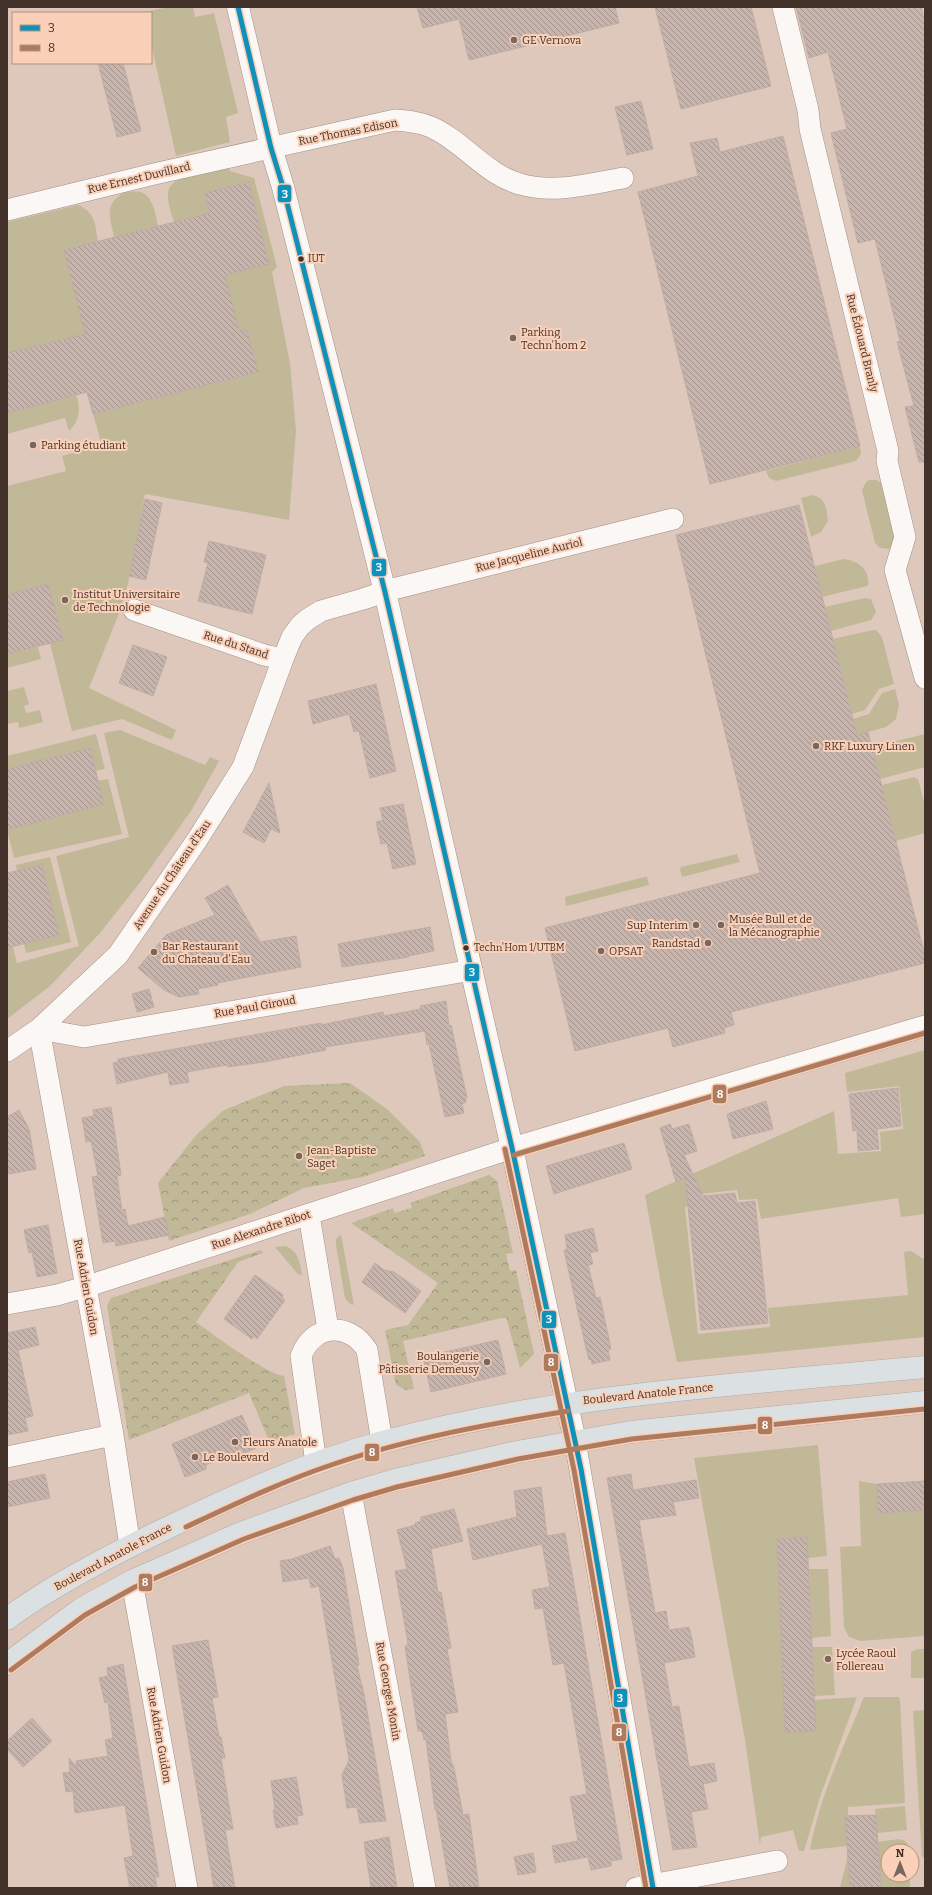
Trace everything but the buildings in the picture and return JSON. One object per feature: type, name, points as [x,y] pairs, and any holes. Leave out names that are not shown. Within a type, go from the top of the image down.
[{"type":"main road","name":"Boulevard Anatole France","points":[[7,1619],[64,1581],[130,1546],[216,1505],[316,1464],[382,1442],[509,1414],[567,1404],[649,1393],[925,1367]]},
{"type":"main road","points":[[7,1664],[81,1609],[132,1581],[241,1533],[351,1493],[395,1480],[499,1456],[574,1441],[631,1432],[925,1402]]},
{"type":"street","points":[[238,7],[271,148],[301,259],[385,592],[512,1148],[574,1441],[648,1887],[778,1861]]},
{"type":"street","name":"Rue Édouard Branly","points":[[783,7],[808,110],[810,129],[888,451],[886,461],[905,537],[895,570],[925,678]]},
{"type":"street","name":"Rue Thomas Edison","points":[[271,148],[395,120],[416,122],[432,127],[466,149],[493,171],[519,184],[540,188],[578,186],[623,178]]},
{"type":"street","name":"Rue Ernest Duvillard","points":[[7,210],[154,174],[271,148]]},
{"type":"street","name":"Rue Jacqueline Auriol","points":[[385,592],[673,519]]},
{"type":"street","name":"Rue du Stand","points":[[134,610],[264,655],[283,659],[292,638],[308,619],[321,611],[385,592]]},
{"type":"street","name":"Avenue du Château d'Eau","points":[[7,1051],[39,1029],[118,955],[198,840],[243,767],[283,659]]},
{"type":"street","name":"Rue Paul Giroud","points":[[39,1029],[84,1037],[472,970]]},
{"type":"street","name":"Rue Alexandre Ribot","points":[[7,1304],[86,1287],[512,1148],[925,1026]]},
{"type":"street","name":"Rue Adrien Guidon","points":[[39,1029],[113,1435],[130,1546]]},
{"type":"street","points":[[309,1215],[328,1329]]},
{"type":"street","points":[[316,1464],[301,1356],[305,1345],[315,1336],[328,1329],[345,1331],[361,1339],[367,1350],[382,1442]]},
{"type":"street","points":[[7,1457],[113,1435]]},
{"type":"street","name":"Rue Georges Monin","points":[[351,1493],[424,1888]]},
{"type":"street","name":"Rue Adrien Guidon","points":[[132,1581],[187,1888]]},
{"type":"green space","points":[[169,7],[193,7],[195,17],[214,13],[238,113],[226,117],[230,142],[176,156],[152,48],[152,12],[144,12]]},
{"type":"green space","points":[[228,166],[230,171],[254,178],[277,267],[272,272],[290,363],[296,431],[289,520],[145,494],[128,584],[118,616],[89,688],[176,730],[172,740],[122,719],[72,731],[50,643],[63,639],[48,585],[7,595],[7,486],[66,471],[62,456],[102,445],[93,414],[258,372],[247,330],[239,331],[225,275],[269,264],[249,182],[205,193],[210,213],[174,222],[168,199],[168,192],[171,186],[184,177],[194,173]]},
{"type":"green space","points":[[125,192],[141,192],[145,194],[151,202],[158,226],[114,237],[110,217],[111,206],[113,201]]},
{"type":"green space","points":[[78,205],[84,208],[94,220],[98,241],[64,250],[91,355],[63,339],[7,353],[7,222]]},
{"type":"green space","points":[[76,395],[79,410],[75,423],[69,431],[65,418],[7,434],[7,413]]},
{"type":"green space","points":[[860,446],[861,454],[856,461],[776,481],[769,478],[766,471]]},
{"type":"green space","points":[[869,480],[877,480],[882,484],[896,539],[895,546],[890,549],[880,548],[875,543],[862,490],[866,482]]},
{"type":"green space","points":[[813,495],[821,499],[825,505],[828,521],[821,532],[811,537],[801,498]]},
{"type":"green space","points":[[844,559],[858,564],[865,570],[868,585],[822,597],[815,566]]},
{"type":"green space","points":[[865,598],[871,599],[876,612],[871,620],[831,631],[825,607]]},
{"type":"green space","points":[[876,630],[882,637],[894,684],[879,689],[865,710],[852,714],[833,639]]},
{"type":"green space","points":[[38,647],[41,659],[7,668],[7,654]]},
{"type":"green space","points":[[24,687],[29,704],[24,706],[26,713],[40,710],[43,722],[19,728],[18,722],[7,724],[7,691]]},
{"type":"green space","points":[[895,689],[899,705],[896,719],[886,727],[857,735],[853,719],[869,714],[882,693]]},
{"type":"green space","points":[[120,730],[205,765],[210,757],[219,761],[191,811],[142,880],[100,933],[50,986],[7,1019],[7,948],[13,947],[17,963],[79,946],[56,856],[129,837],[104,733]]},
{"type":"green space","points":[[96,734],[105,769],[95,771],[90,748],[7,769],[7,756]]},
{"type":"green space","points":[[925,734],[925,767],[880,779],[872,747]]},
{"type":"green space","points":[[914,777],[918,779],[925,806],[925,833],[896,841],[882,785]]},
{"type":"green space","points":[[108,779],[122,834],[14,858],[7,830],[104,804],[98,781]]},
{"type":"green space","points":[[737,854],[740,862],[682,877],[681,867]]},
{"type":"green space","points":[[50,857],[71,942],[26,953],[24,944],[59,935],[42,865],[17,871],[16,865]]},
{"type":"green space","points":[[647,877],[649,885],[566,906],[565,897]]},
{"type":"green space","points":[[925,1050],[925,1214],[901,1217],[898,1198],[761,1219],[757,1199],[739,1200],[737,1190],[691,1195],[692,1205],[685,1207],[698,1334],[770,1327],[768,1308],[908,1295],[904,1252],[911,1251],[925,1260],[925,1337],[677,1362],[645,1195],[834,1111],[838,1154],[881,1151],[880,1132],[903,1129],[899,1086],[847,1092],[845,1073]]},
{"type":"green space","points":[[350,1083],[387,1109],[420,1142],[425,1156],[363,1177],[304,1188],[250,1214],[169,1241],[158,1183],[197,1134],[224,1110],[284,1086]]},
{"type":"green space","points":[[489,1175],[497,1181],[513,1253],[506,1254],[510,1271],[516,1270],[534,1354],[520,1368],[506,1317],[403,1341],[414,1389],[406,1390],[396,1385],[385,1330],[408,1325],[438,1283],[351,1223],[393,1208],[394,1213],[412,1208],[410,1203]]},
{"type":"green space","points":[[341,1234],[354,1305],[349,1303],[345,1298],[336,1245],[336,1239]]},
{"type":"green space","points":[[286,1246],[294,1251],[298,1258],[302,1276],[297,1273],[275,1247]]},
{"type":"green space","points":[[261,1250],[263,1253],[238,1262],[196,1322],[253,1362],[276,1374],[284,1376],[295,1434],[269,1441],[249,1393],[129,1440],[107,1306],[111,1298]]},
{"type":"green space","points":[[818,1445],[827,1556],[808,1558],[807,1537],[777,1539],[785,1732],[814,1700],[857,1697],[820,1797],[804,1851],[799,1851],[793,1830],[761,1837],[760,1845],[745,1740],[694,1458]]},
{"type":"green space","points":[[859,1481],[877,1484],[878,1513],[925,1510],[925,1636],[861,1641],[849,1637],[844,1627],[840,1547],[861,1546]]},
{"type":"green space","points":[[809,1569],[828,1569],[831,1636],[812,1638]]},
{"type":"green space","points":[[812,1647],[832,1647],[835,1695],[814,1696]]},
{"type":"green space","points":[[917,1649],[925,1649],[925,1678],[911,1678],[911,1652]]},
{"type":"green space","points":[[864,1697],[899,1697],[905,1803],[848,1807],[848,1816],[845,1817],[847,1846],[810,1850],[819,1811],[826,1791],[840,1753]]},
{"type":"green space","points":[[925,1710],[925,1857],[922,1857],[913,1711]]},
{"type":"green space","points":[[905,1806],[907,1830],[877,1833],[875,1809]]},
{"type":"green space","points":[[899,1839],[906,1843],[880,1843],[880,1873],[878,1842]]},
{"type":"green space","points":[[848,1855],[850,1888],[840,1888]]},
{"type":"green space","points":[[881,1883],[910,1883],[910,1888],[881,1888]]},
{"type":"transit line","name":"3","points":[[238,7],[271,148],[283,187],[385,592],[512,1148],[581,1469],[653,1888]]},
{"type":"transit line","name":"8","points":[[514,1155],[925,1033]]},
{"type":"transit line","name":"8","points":[[505,1149],[574,1470],[646,1888]]},
{"type":"transit line","name":"8","points":[[11,1670],[85,1615],[135,1587],[244,1539],[353,1500],[397,1487],[518,1459],[632,1439],[925,1409]]},
{"type":"transit line","name":"8","points":[[186,1527],[278,1485],[363,1455],[421,1439],[509,1421],[568,1411]]},
{"type":"place","name":"GE Vernova","points":[[514,40]]},
{"type":"place","name":"IUT","points":[[301,259]]},
{"type":"place","name":"Parking Techn'hom 2","points":[[513,338]]},
{"type":"place","name":"Parking étudiant","points":[[33,445]]},
{"type":"place","name":"Institut Universitaire de Technologie","points":[[65,600]]},
{"type":"place","name":"RKF Luxury Linen","points":[[816,746]]},
{"type":"place","name":"Sup Interim","points":[[696,925]]},
{"type":"place","name":"Musée Bull et de la Mécanographie","points":[[721,925]]},
{"type":"place","name":"Randstad","points":[[708,943]]},
{"type":"place","name":"Techn'Hom 1/UTBM","points":[[466,948]]},
{"type":"place","name":"OPSAT","points":[[601,951]]},
{"type":"place","name":"Bar Restaurant du Chateau d'Eau","points":[[154,952]]},
{"type":"place","name":"Jean-Baptiste Saget","points":[[299,1156]]},
{"type":"place","name":"Boulangerie Pâtisserie Demeusy","points":[[487,1362]]},
{"type":"place","name":"Fleurs Anatole","points":[[235,1442]]},
{"type":"place","name":"Le Boulevard","points":[[195,1457]]},
{"type":"place","name":"Lycée Raoul Follereau","points":[[828,1659]]}]
